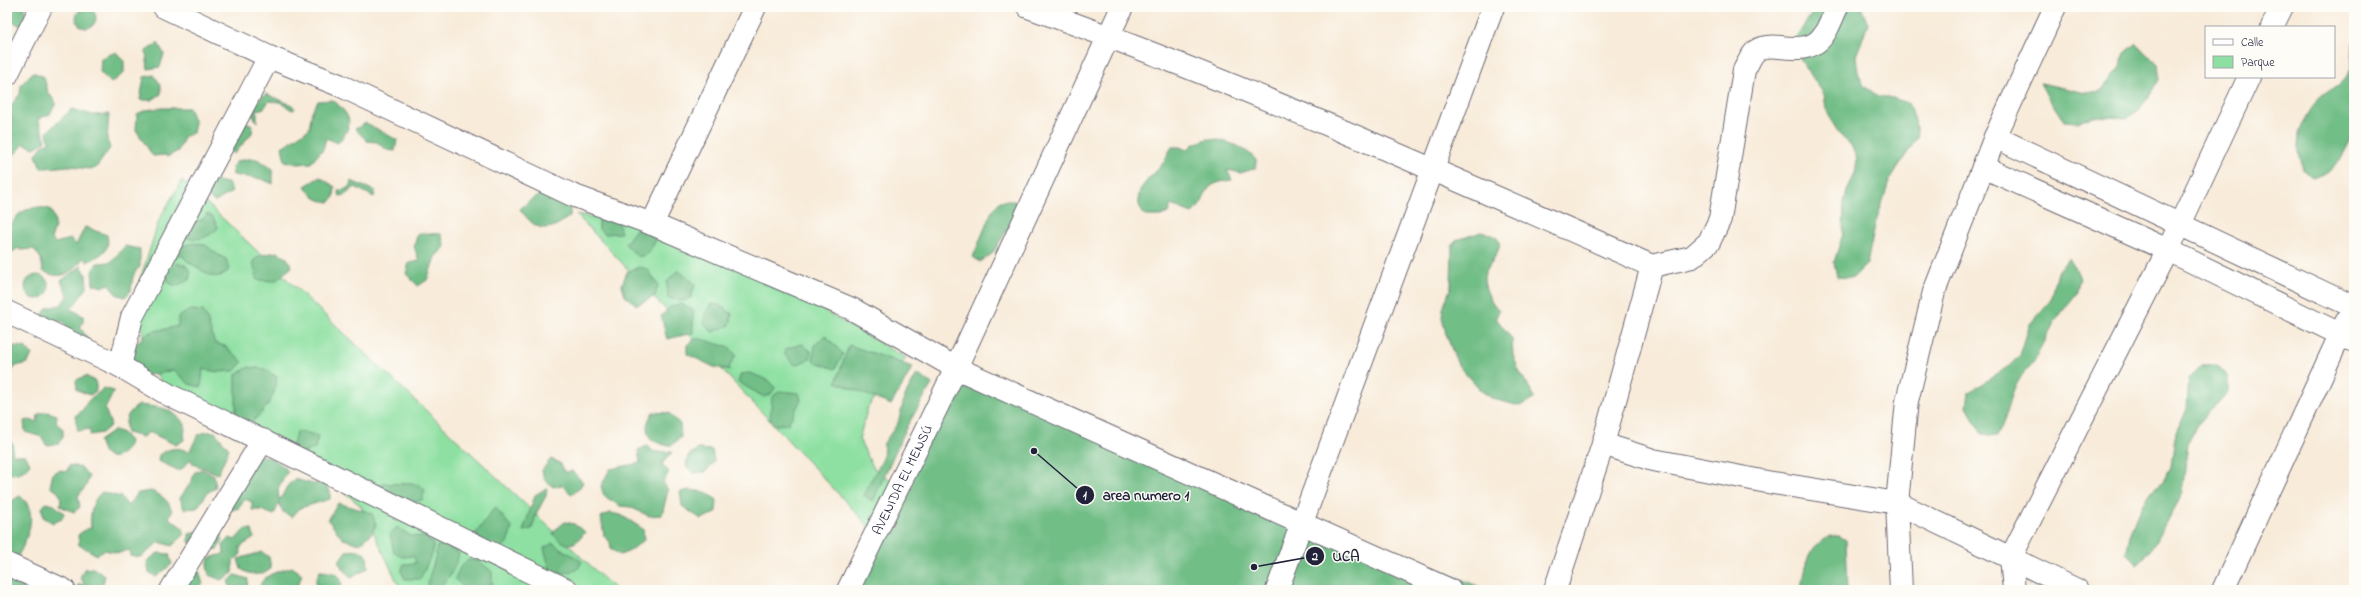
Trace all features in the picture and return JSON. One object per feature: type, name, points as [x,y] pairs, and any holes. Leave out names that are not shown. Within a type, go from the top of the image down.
[{"type":"street","points":[[7,74],[40,7]]},
{"type":"street","points":[[164,7],[269,57],[339,86],[572,195],[652,224],[852,309],[956,368],[1450,590]]},
{"type":"street","points":[[652,224],[755,7]]},
{"type":"street","points":[[1028,7],[1108,36],[1432,168],[1652,266],[1692,257],[1709,242],[1720,219],[1744,70],[1755,52],[1769,46],[1800,50],[1814,46],[1827,31],[1837,7]]},
{"type":"street","name":"AVENIDA EL MENSÚ","points":[[848,590],[956,368],[1122,7]]},
{"type":"street","points":[[1277,590],[1303,523],[1432,168],[1493,7]]},
{"type":"street","points":[[1901,590],[1897,503],[1907,401],[1934,292],[1995,137],[2055,7]]},
{"type":"street","points":[[2272,26],[2282,7]]},
{"type":"street","points":[[120,366],[132,317],[269,57]]},
{"type":"street","points":[[2014,590],[2012,557],[2168,250],[2249,78]]},
{"type":"street","points":[[1995,137],[2354,306],[2347,338],[2223,590]]},
{"type":"street","points":[[1984,167],[2168,250],[2347,338]]},
{"type":"street","points":[[1555,590],[1603,444],[1652,266]]},
{"type":"street","points":[[7,312],[120,366],[169,395],[567,590]]},
{"type":"street","points":[[171,590],[263,440]]},
{"type":"street","points":[[1603,444],[1653,460],[1767,482],[1897,503],[2012,557],[2077,590]]},
{"type":"street","points":[[7,564],[64,590]]},
{"type":"green space","points":[[7,7],[24,7],[26,16],[21,26],[7,19]]},
{"type":"green space","points":[[1816,7],[1861,7],[1868,24],[1856,56],[1858,72],[1864,86],[1878,96],[1893,98],[1908,103],[1915,120],[1917,138],[1890,179],[1875,225],[1867,264],[1853,278],[1837,277],[1834,262],[1843,234],[1844,202],[1848,188],[1855,174],[1857,159],[1851,145],[1840,135],[1832,122],[1826,109],[1824,94],[1797,55],[1796,38]]},
{"type":"green space","points":[[86,8],[93,11],[96,18],[93,25],[86,28],[79,25],[76,18],[79,11]]},
{"type":"green space","points":[[2354,40],[2354,133],[2340,161],[2328,172],[2314,178],[2306,171],[2299,159],[2298,149],[2301,129],[2315,103],[2339,84],[2348,73],[2351,64]]},
{"type":"green space","points":[[158,43],[164,54],[160,67],[148,69],[146,51]]},
{"type":"green space","points":[[2137,43],[2157,64],[2159,80],[2139,110],[2126,118],[2094,116],[2079,122],[2064,121],[2040,83],[2086,93],[2101,91],[2120,67],[2125,53]]},
{"type":"green space","points":[[116,52],[124,61],[124,73],[111,83],[100,72],[101,58]]},
{"type":"green space","points":[[33,72],[44,77],[48,92],[56,103],[50,114],[38,119],[46,141],[34,148],[24,144],[14,155],[7,154],[7,123],[12,119],[9,108],[20,94],[21,85]]},
{"type":"green space","points":[[154,75],[161,85],[161,94],[152,100],[140,100],[144,77]]},
{"type":"green space","points":[[266,94],[292,105],[295,109],[292,110],[280,102],[269,101],[264,108],[257,110],[257,122],[249,111],[253,104]]},
{"type":"green space","points":[[333,100],[344,111],[349,120],[347,130],[338,143],[326,138],[323,149],[311,163],[297,164],[285,161],[282,147],[309,129],[312,111],[318,101]]},
{"type":"green space","points":[[159,108],[189,108],[195,122],[193,133],[185,136],[178,151],[167,157],[166,155],[153,156],[136,130],[137,114],[146,110]]},
{"type":"green space","points":[[72,109],[93,115],[109,114],[107,140],[110,148],[96,168],[87,169],[71,166],[41,168],[36,155],[42,146],[49,142],[47,132]]},
{"type":"green space","points":[[242,121],[253,125],[252,133],[234,154],[230,150]]},
{"type":"green space","points":[[366,123],[397,140],[395,151],[387,150],[377,142],[367,141],[355,129]]},
{"type":"green space","points":[[1207,139],[1227,142],[1246,151],[1256,160],[1256,168],[1241,173],[1227,170],[1232,180],[1221,182],[1209,188],[1202,202],[1192,213],[1171,205],[1168,213],[1161,216],[1145,216],[1138,201],[1141,188],[1163,164],[1172,147],[1180,147],[1187,150],[1192,145]]},
{"type":"green space","points":[[257,159],[273,169],[273,184],[262,179],[233,175],[232,167],[237,161]]},
{"type":"green space","points":[[320,177],[335,187],[334,197],[330,202],[315,198],[305,186]]},
{"type":"green space","points":[[182,180],[616,590],[401,590],[361,506],[334,484],[163,384],[147,360],[136,293],[159,220]]},
{"type":"green space","points":[[210,180],[228,183],[232,192],[215,202],[203,193]]},
{"type":"green space","points":[[351,181],[375,191],[374,197],[355,187],[345,195],[340,196],[338,191],[349,188]]},
{"type":"green space","points":[[544,193],[570,205],[570,216],[555,226],[549,228],[537,226],[526,217],[520,209],[532,199]]},
{"type":"green space","points":[[1000,201],[1015,201],[1018,212],[992,254],[980,262],[973,257],[991,213]]},
{"type":"green space","points":[[39,207],[50,209],[54,217],[55,224],[51,238],[55,243],[71,239],[76,245],[85,227],[107,235],[108,241],[106,249],[100,255],[87,262],[83,258],[75,268],[66,274],[61,275],[49,274],[43,271],[41,259],[34,249],[20,250],[18,248],[7,256],[7,222],[12,225],[16,217],[22,212]]},
{"type":"green space","points":[[207,214],[213,217],[218,228],[202,238],[194,239],[184,237],[192,221],[202,220]]},
{"type":"green space","points":[[576,214],[678,232],[774,282],[906,358],[868,407],[859,439],[873,467],[936,514],[875,533]]},
{"type":"green space","points":[[616,215],[621,233],[605,234],[599,229],[599,221],[603,217]]},
{"type":"green space","points":[[636,229],[645,230],[656,240],[648,254],[638,257],[625,244]]},
{"type":"green space","points":[[1481,232],[1497,238],[1499,243],[1499,249],[1485,273],[1484,282],[1490,298],[1499,310],[1496,318],[1512,339],[1513,355],[1519,371],[1532,392],[1534,399],[1520,406],[1493,399],[1480,390],[1458,365],[1446,334],[1442,317],[1443,309],[1451,286],[1452,245],[1457,240]]},
{"type":"green space","points":[[418,233],[441,234],[445,247],[435,257],[427,280],[418,286],[406,274],[409,263],[419,261],[414,246]]},
{"type":"green space","points":[[177,240],[182,246],[198,243],[206,246],[226,259],[229,270],[220,276],[212,276],[190,263],[183,256],[174,255]]},
{"type":"green space","points":[[125,246],[140,249],[140,267],[134,275],[131,291],[125,297],[116,294],[109,284],[102,287],[93,284],[92,272],[97,263],[111,262]]},
{"type":"green space","points":[[277,252],[287,258],[292,267],[275,281],[257,280],[253,261],[261,255]]},
{"type":"green space","points":[[2069,258],[2080,277],[2076,294],[2055,321],[2033,363],[2022,375],[2014,389],[2004,421],[1997,436],[1982,434],[1967,407],[1969,392],[2009,366],[2020,355],[2030,324],[2050,301],[2057,272]]},
{"type":"green space","points":[[176,263],[185,265],[191,272],[189,280],[175,286],[168,282],[166,272]]},
{"type":"green space","points":[[81,266],[86,274],[87,288],[71,309],[83,316],[83,323],[80,327],[89,341],[68,329],[63,321],[55,322],[49,326],[45,322],[43,314],[47,308],[61,305],[68,295],[61,281]]},
{"type":"green space","points":[[639,267],[647,269],[658,285],[655,296],[637,305],[625,296],[622,285],[627,272]]},
{"type":"green space","points":[[678,270],[695,284],[691,298],[682,301],[668,298],[667,282]]},
{"type":"green space","points":[[37,275],[45,279],[49,287],[45,295],[37,299],[29,295],[25,287],[29,279]]},
{"type":"green space","points":[[681,304],[693,310],[693,333],[667,339],[661,316],[670,307]]},
{"type":"green space","points":[[712,304],[719,305],[732,314],[730,325],[712,332],[704,323],[705,313]]},
{"type":"green space","points":[[190,310],[203,311],[215,343],[225,346],[243,362],[234,371],[217,372],[203,369],[201,387],[189,384],[174,370],[144,376],[129,358],[139,341],[144,336],[154,331],[178,326],[178,317]]},
{"type":"green space","points":[[825,335],[843,354],[835,369],[813,361],[815,345]]},
{"type":"green space","points":[[7,339],[12,346],[25,347],[32,354],[28,363],[16,366],[7,377]]},
{"type":"green space","points":[[694,339],[728,346],[736,355],[728,369],[730,370],[714,367],[687,354],[687,345]]},
{"type":"green space","points":[[802,344],[811,351],[810,359],[795,365],[785,355],[785,349]]},
{"type":"green space","points":[[849,345],[913,367],[891,405],[836,382]]},
{"type":"green space","points":[[2201,366],[2217,366],[2228,377],[2228,392],[2194,428],[2188,443],[2182,493],[2149,553],[2137,564],[2126,553],[2130,535],[2149,493],[2163,481],[2171,467],[2175,437],[2187,409],[2189,378]]},
{"type":"green space","points":[[249,367],[265,369],[277,377],[274,392],[268,404],[248,426],[236,419],[236,374]]},
{"type":"green space","points":[[956,368],[1487,590],[848,590]]},
{"type":"green space","points":[[750,373],[770,381],[775,388],[771,394],[764,397],[738,382],[741,374]]},
{"type":"green space","points":[[917,374],[932,384],[907,426],[873,501],[863,495],[883,459],[884,443],[898,423],[905,396]]},
{"type":"green space","points":[[86,376],[96,382],[96,391],[90,395],[77,390],[76,380]]},
{"type":"green space","points":[[103,388],[114,391],[105,409],[111,425],[102,433],[90,435],[90,429],[78,431],[75,416],[83,409],[90,399]]},
{"type":"green space","points":[[780,391],[799,393],[801,400],[788,424],[774,425],[770,420],[772,397]]},
{"type":"green space","points":[[139,405],[165,409],[174,414],[185,424],[184,440],[176,445],[149,432],[143,437],[127,433],[127,417]]},
{"type":"green space","points":[[47,412],[57,415],[56,423],[63,429],[63,436],[59,444],[46,445],[42,437],[25,432],[24,421],[29,420],[37,422],[38,414]]},
{"type":"green space","points":[[653,412],[669,413],[680,424],[681,437],[672,445],[664,445],[651,440],[647,426]]},
{"type":"green space","points":[[115,430],[123,433],[130,441],[124,452],[116,457],[112,457],[104,453],[99,441]]},
{"type":"green space","points":[[205,432],[215,432],[229,449],[218,474],[193,464],[191,459],[180,471],[158,461],[159,455],[170,449],[177,448],[189,452],[198,435]]},
{"type":"green space","points":[[296,432],[304,432],[318,436],[315,448],[299,455],[292,448]]},
{"type":"green space","points":[[7,439],[13,444],[12,452],[14,455],[25,455],[30,463],[23,471],[14,474],[7,474]]},
{"type":"green space","points":[[647,446],[654,452],[672,452],[662,464],[669,472],[663,482],[668,490],[662,515],[649,516],[630,507],[620,506],[604,496],[601,486],[610,469],[640,463],[638,450]]},
{"type":"green space","points":[[698,449],[712,450],[714,462],[705,472],[693,473],[686,466],[688,456]]},
{"type":"green space","points":[[247,454],[260,455],[270,458],[278,462],[288,471],[278,488],[279,501],[288,485],[295,479],[313,484],[324,482],[330,491],[330,499],[300,508],[292,517],[283,512],[279,503],[274,515],[261,510],[252,510],[252,502],[245,499],[239,508],[227,511]]},
{"type":"green space","points":[[551,459],[561,464],[564,472],[572,471],[583,482],[579,489],[571,494],[562,485],[553,487],[544,479],[542,470]]},
{"type":"green space","points":[[70,465],[82,468],[89,477],[86,486],[78,496],[80,507],[74,512],[60,506],[60,494],[50,487],[53,473],[61,470],[66,472]]},
{"type":"green space","points":[[201,469],[214,475],[216,488],[208,492],[197,508],[184,509],[180,498],[192,481],[194,473]]},
{"type":"green space","points":[[383,482],[394,484],[410,483],[420,486],[425,490],[422,500],[389,510],[377,488]]},
{"type":"green space","points":[[547,488],[546,496],[536,514],[532,529],[523,531],[535,495]]},
{"type":"green space","points":[[689,490],[706,492],[717,500],[716,513],[701,519],[682,506],[680,492]]},
{"type":"green space","points":[[151,491],[161,496],[166,501],[172,511],[169,518],[183,528],[184,535],[172,546],[159,542],[141,557],[130,556],[129,550],[119,553],[104,550],[97,555],[79,545],[78,535],[86,529],[91,528],[93,504],[102,492],[121,497],[128,506],[138,493]]},
{"type":"green space","points":[[20,496],[27,503],[30,512],[30,526],[26,540],[17,558],[7,558],[7,523],[10,522],[7,508],[11,501]]},
{"type":"green space","points":[[46,503],[54,505],[64,513],[62,519],[53,523],[43,517],[42,508]]},
{"type":"green space","points":[[338,503],[372,513],[376,525],[371,534],[360,544],[343,539],[328,520]]},
{"type":"green space","points":[[495,507],[512,528],[507,543],[500,550],[474,536]]},
{"type":"green space","points":[[610,513],[621,515],[643,529],[644,540],[630,551],[620,555],[611,549],[610,542],[604,536],[601,517]]},
{"type":"green space","points":[[565,522],[574,524],[585,532],[578,541],[570,544],[562,542],[553,534],[557,528]]},
{"type":"green space","points":[[397,527],[411,536],[425,537],[433,544],[433,552],[420,579],[405,579],[401,571],[404,564],[416,563],[414,556],[402,557],[394,552],[390,535]]},
{"type":"green space","points":[[245,529],[252,530],[254,538],[240,547],[241,554],[233,561],[233,573],[221,580],[209,575],[207,566],[209,558],[224,554],[223,544],[230,538],[235,540]]},
{"type":"green space","points":[[203,530],[216,530],[222,534],[222,541],[217,550],[211,546],[204,549],[189,542],[189,534]]},
{"type":"green space","points":[[1831,536],[1839,536],[1846,540],[1848,590],[1801,590],[1805,566],[1808,558],[1817,545]]},
{"type":"green space","points":[[553,543],[582,562],[577,570],[562,574],[551,573],[544,548]]},
{"type":"green space","points":[[437,546],[447,546],[459,553],[454,567],[445,582],[437,587],[427,588],[435,557]]},
{"type":"green space","points":[[359,550],[367,556],[368,568],[351,578],[338,562],[346,551]]},
{"type":"green space","points":[[262,552],[269,557],[271,569],[264,573],[252,574],[241,569],[238,559]]},
{"type":"green space","points":[[158,553],[169,554],[172,564],[156,577],[149,572],[147,561]]},
{"type":"green space","points":[[468,560],[479,561],[492,572],[492,585],[477,591],[467,589],[455,579],[460,567]]},
{"type":"green space","points":[[292,567],[302,574],[298,585],[286,590],[259,590],[263,580],[271,574]]},
{"type":"green space","points":[[93,568],[105,576],[103,584],[97,588],[99,590],[76,590],[78,585],[85,584],[80,578],[84,569]]},
{"type":"green space","points":[[191,569],[199,571],[203,584],[195,590],[179,590]]},
{"type":"green space","points":[[320,571],[331,572],[339,577],[342,584],[338,590],[316,589],[316,579]]},
{"type":"green space","points":[[7,574],[23,581],[26,590],[7,590]]},
{"type":"green space","points":[[235,575],[248,579],[247,590],[232,590],[228,582]]},
{"type":"place","name":"area numero 1","points":[[1034,451]]},
{"type":"place","name":"UCA","points":[[1254,567]]}]
